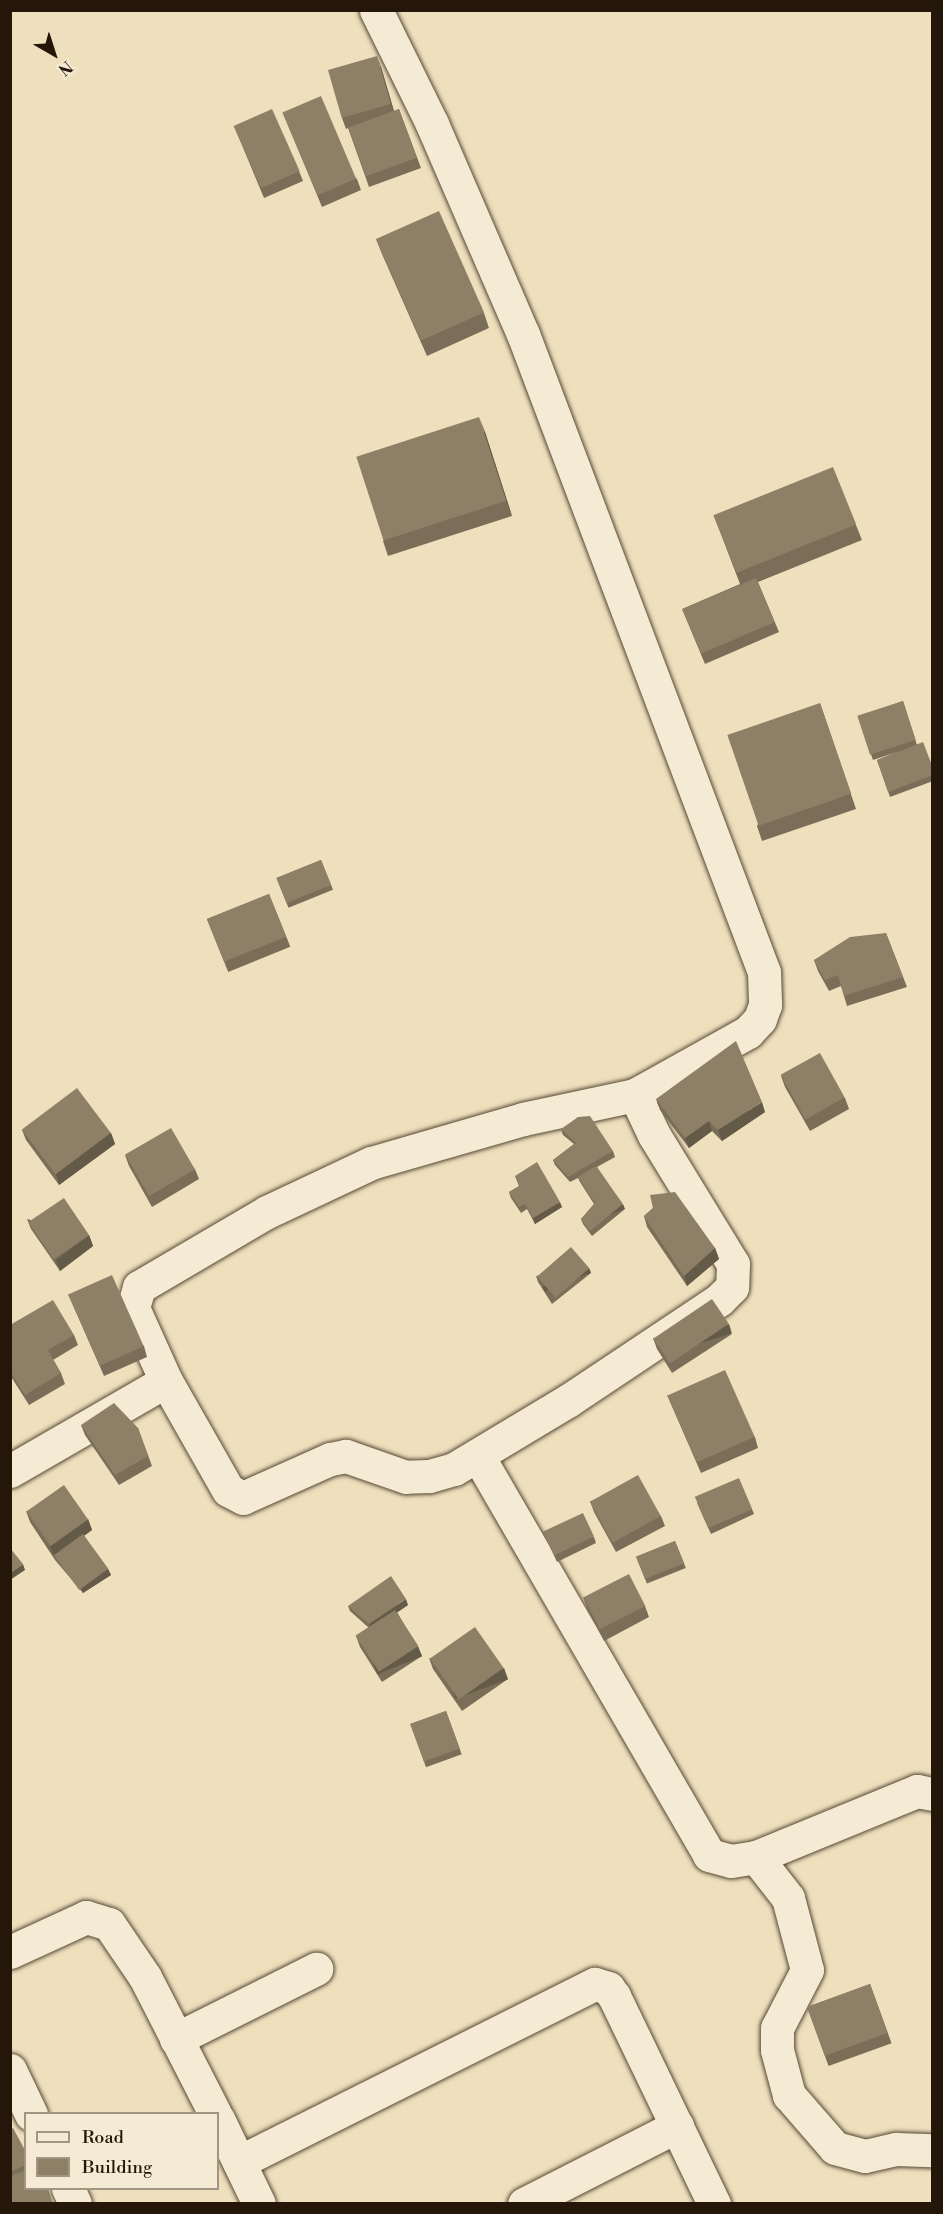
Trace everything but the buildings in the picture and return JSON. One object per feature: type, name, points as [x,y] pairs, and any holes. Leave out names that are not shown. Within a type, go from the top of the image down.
[{"type":"street","points":[[376,10],[432,124],[523,334],[764,972],[765,1005],[760,1019],[748,1032],[635,1095],[523,1119],[371,1163],[267,1212],[144,1283],[135,1292],[133,1308],[166,1381],[223,1484],[234,1496],[243,1498],[330,1459],[346,1456],[406,1477],[429,1476],[478,1456],[719,1300],[732,1287],[734,1264],[654,1135],[635,1095]]},
{"type":"street","points":[[10,1471],[166,1381]]},
{"type":"street","points":[[478,1456],[709,1855],[731,1861],[756,1857],[917,1791],[933,1794]]},
{"type":"street","points":[[756,1857],[788,1898],[807,1970],[777,2028],[777,2050],[789,2095],[835,2148],[865,2156],[896,2149],[933,2150]]},
{"type":"street","points":[[10,1953],[67,1924],[86,1917],[98,1917],[109,1923],[131,1953],[213,2112]]},
{"type":"street","points":[[176,2039],[316,1969]]},
{"type":"street","points":[[240,2162],[595,1984],[608,1988],[615,1996],[714,2204]]},
{"type":"street","points":[[10,2070],[22,2106]]},
{"type":"street","points":[[219,2121],[260,2204]]},
{"type":"street","points":[[524,2204],[677,2126]]},
{"type":"street","points":[[69,2190],[75,2204]]}]
